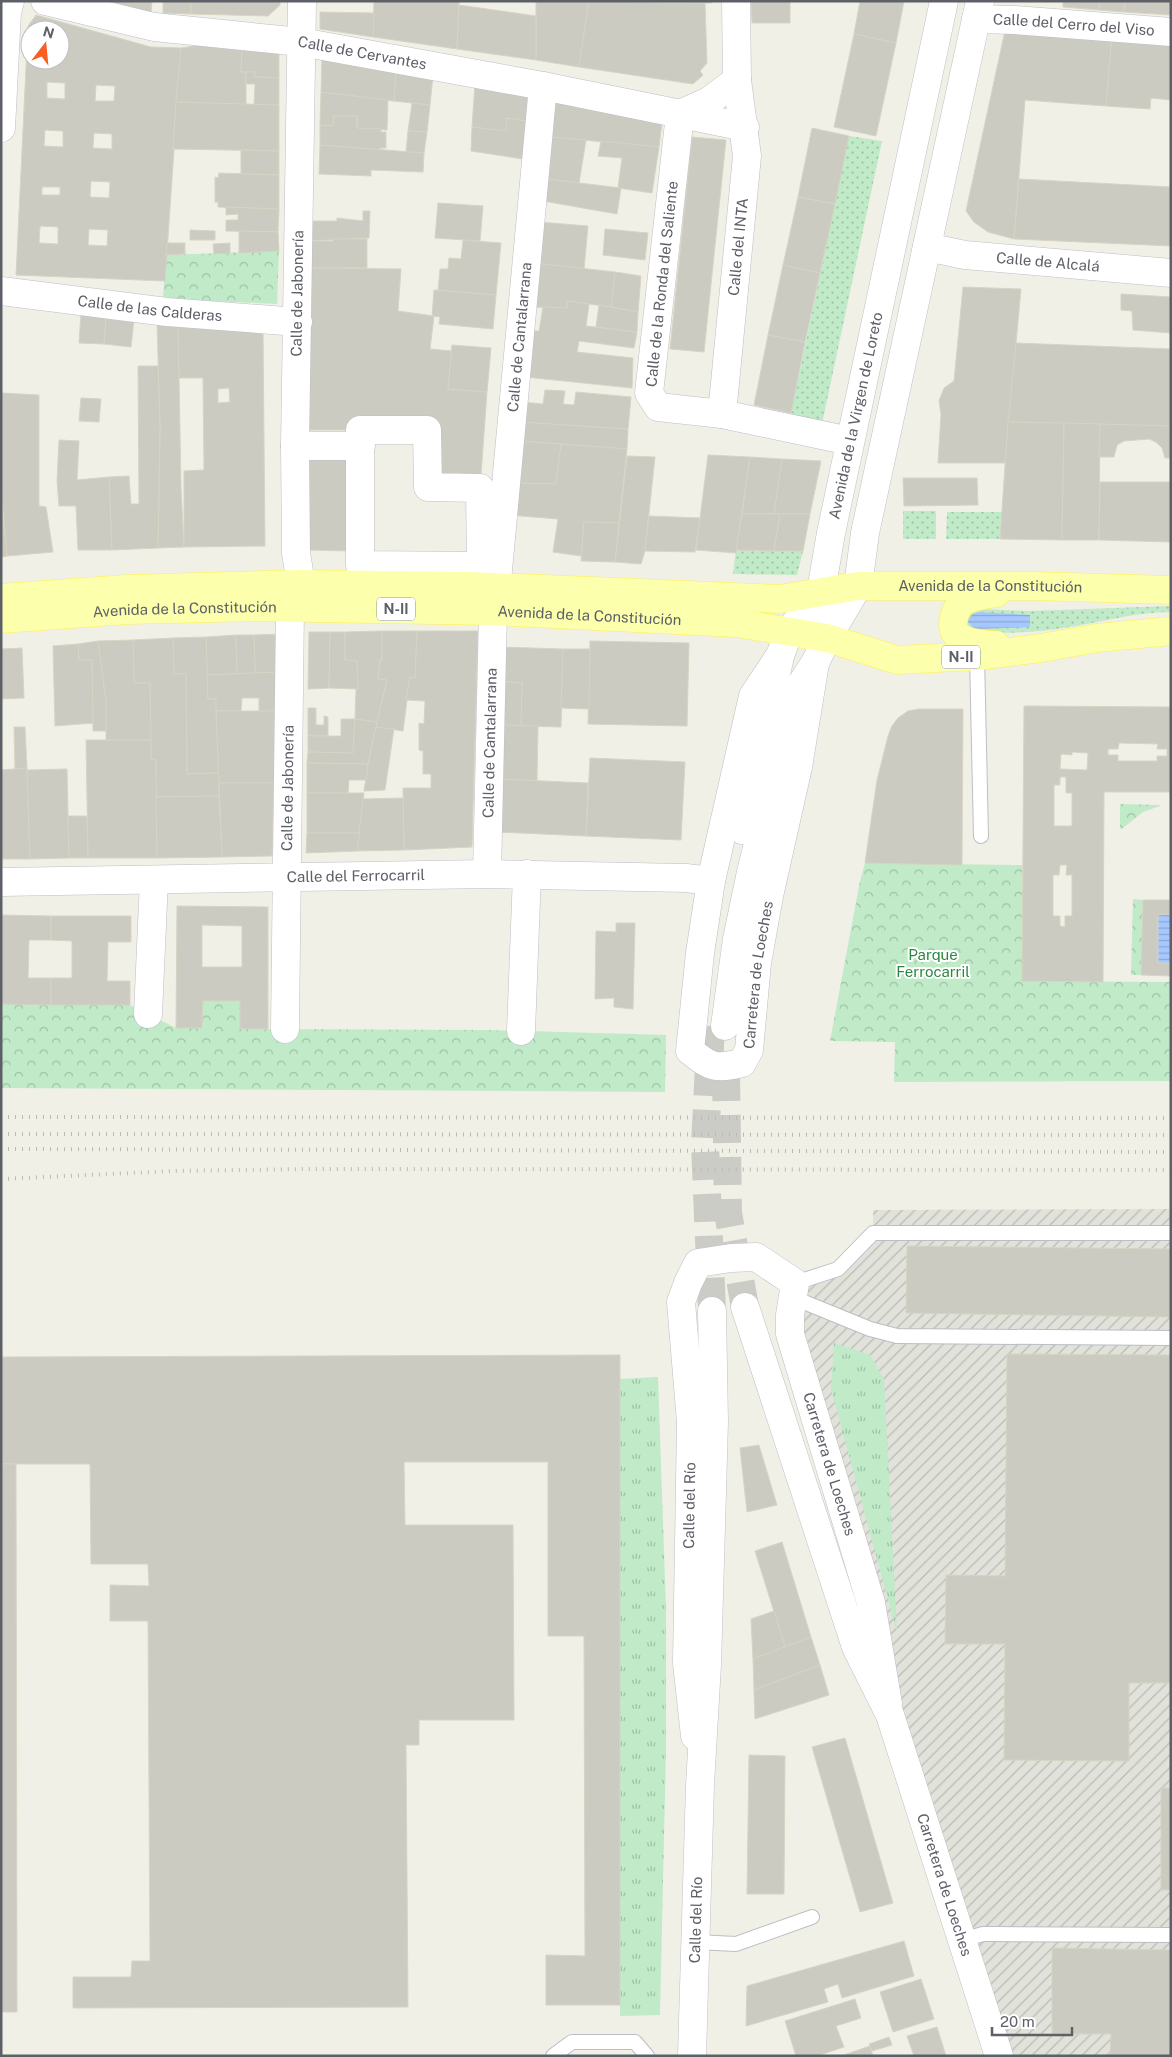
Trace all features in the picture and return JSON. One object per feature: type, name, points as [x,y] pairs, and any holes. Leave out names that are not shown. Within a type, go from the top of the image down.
[{"type":"main road","name":"Avenida de la Constitución","points":[[1,598],[127,589],[295,596],[495,600],[780,599],[858,586],[1034,586],[1171,590]]},
{"type":"main road","name":"N-II","points":[[1034,586],[976,597],[963,602],[956,610],[953,621],[954,632],[961,639],[975,643],[1041,648]]},
{"type":"main road","name":"Avenida de la Constitución","points":[[1,620],[295,596]]},
{"type":"main road","name":"Avenida de la Constitución","points":[[495,600],[737,623],[827,638],[897,660],[977,656],[1041,648],[1097,638],[1171,631]]},
{"type":"street","points":[[1,128],[7,12],[10,1]]},
{"type":"street","name":"Calle de Jabonería","points":[[285,1029],[296,553],[295,446],[302,1]]},
{"type":"street","points":[[680,114],[709,100],[737,80],[736,1]]},
{"type":"street","name":"Avenida de la Virgen de Loreto","points":[[821,591],[830,533],[944,1]]},
{"type":"street","name":"Calle de Cervantes","points":[[62,3],[154,27],[301,42],[542,86],[680,114]]},
{"type":"street","points":[[858,586],[865,533],[978,10]]},
{"type":"street","name":"Calle del Cerro del Viso","points":[[978,10],[1014,20],[1171,32]]},
{"type":"street","name":"Calle del INTA","points":[[722,414],[747,156],[745,127],[737,80]]},
{"type":"street","name":"Calle de Cantalarrana","points":[[487,874],[495,600],[542,86]]},
{"type":"street","points":[[680,114],[745,127]]},
{"type":"street","name":"Calle de la Ronda del Saliente","points":[[680,114],[649,393],[658,407],[722,414],[850,441]]},
{"type":"street","points":[[893,240],[927,247]]},
{"type":"street","name":"Calle de Alcalá","points":[[927,247],[965,255],[1171,273]]},
{"type":"street","name":"Calle de las Calderas","points":[[1,291],[167,312],[298,322]]},
{"type":"street","points":[[360,430],[428,430],[428,487],[480,488],[481,566],[360,565],[360,446],[360,430]]},
{"type":"street","points":[[295,446],[360,446]]},
{"type":"street","name":"Carretera de Loeches","points":[[821,591],[789,631],[780,656],[731,886],[718,1026],[751,872],[796,692],[815,663],[827,638],[858,586]]},
{"type":"street","points":[[821,591],[827,638]]},
{"type":"street","name":"Carretera de Loeches","points":[[780,599],[789,631],[796,692]]},
{"type":"street","name":"Carretera de Loeches","points":[[780,656],[753,696],[711,882],[700,953],[690,1051],[707,1064],[721,1068],[742,1063],[749,1050],[759,953],[769,896],[798,767],[815,663]]},
{"type":"street","points":[[522,1031],[527,874]]},
{"type":"street","name":"Calle del Ferrocarril","points":[[1,882],[527,874],[686,878],[711,882]]},
{"type":"street","points":[[148,1014],[154,880]]},
{"type":"street","name":"Calle del Río","points":[[700,1785],[687,1663],[691,1422],[681,1302],[698,1263],[731,1258],[756,1257],[794,1291]]},
{"type":"street","name":"Carretera de Loeches","points":[[794,1291],[790,1316],[790,1334],[871,1604],[890,1715],[999,2056]]},
{"type":"street","name":"Carretera de Loeches","points":[[745,1307],[856,1647],[890,1715]]},
{"type":"street","name":"Calle del Río","points":[[692,2056],[700,1785],[707,1665],[714,1432],[712,1311]]},
{"type":"lane","points":[[977,656],[981,836]]},
{"type":"lane","points":[[794,1291],[838,1270],[873,1233],[1171,1233]]},
{"type":"lane","points":[[794,1291],[870,1329],[898,1336],[1171,1338]]},
{"type":"lane","points":[[696,1942],[736,1944],[812,1917]]},
{"type":"lane","points":[[962,1940],[983,1934],[1171,1935]]},
{"type":"lane","points":[[553,2056],[572,2042],[635,2042],[646,2056]]},
{"type":"shaded area","points":[[1171,1209],[1171,2056],[999,2056],[790,1315],[795,1283],[838,1269],[873,1233],[873,1210]]},
{"type":"green space","points":[[849,136],[882,141],[822,424],[791,413]]},
{"type":"green space","points":[[279,251],[277,304],[163,299],[166,255]]},
{"type":"green space","points":[[903,511],[936,511],[936,539],[903,539]]},
{"type":"green space","points":[[947,512],[1002,512],[1000,539],[946,539]]},
{"type":"green space","points":[[736,550],[803,551],[797,575],[733,574]]},
{"type":"green space","points":[[1171,606],[1171,612],[1142,614],[1046,630],[973,633],[965,629],[966,614],[980,609],[1030,611]]},
{"type":"green space","points":[[1120,804],[1160,806],[1143,812],[1120,829]]},
{"type":"green space","name":"Parque Ferrocarril","points":[[865,863],[1022,865],[1022,981],[1171,982],[1171,1081],[894,1082],[895,1042],[830,1041]]},
{"type":"green space","points":[[1133,899],[1143,900],[1141,975],[1131,975]]},
{"type":"green space","points":[[203,1001],[240,1001],[240,1029],[487,1030],[666,1035],[665,1092],[1,1088],[1,1004],[130,1005],[176,1028],[202,1028]]},
{"type":"green space","points":[[834,1343],[870,1355],[884,1379],[897,1632],[831,1389]]},
{"type":"green space","points":[[658,1377],[666,1609],[666,1750],[660,2015],[620,2016],[619,1379]]},
{"type":"water","points":[[980,612],[1030,615],[1030,627],[974,629],[968,622],[972,615]]},
{"type":"water","points":[[1171,914],[1171,963],[1158,963],[1158,915]]},
{"type":"building","points":[[108,1],[152,1],[151,13]]},
{"type":"building","points":[[163,1],[191,1],[191,14],[163,13]]},
{"type":"building","points":[[191,1],[280,1],[280,5],[268,16],[191,14]]},
{"type":"building","points":[[374,1],[459,1],[457,49],[373,37]]},
{"type":"building","points":[[536,1],[589,1],[579,67],[536,60]]},
{"type":"building","points":[[589,1],[705,3],[707,63],[700,71],[703,75],[693,84],[579,67]]},
{"type":"building","points":[[653,1],[712,1],[712,3],[660,3]]},
{"type":"building","points":[[751,1],[790,1],[790,23],[752,23]]},
{"type":"building","points":[[860,1],[904,1],[896,43],[854,34]]},
{"type":"building","points":[[1063,1],[1100,1],[1099,10],[1063,7]]},
{"type":"building","points":[[1100,1],[1125,1],[1124,12],[1099,10]]},
{"type":"building","points":[[1125,1],[1171,1],[1171,15],[1124,12]]},
{"type":"building","points":[[459,5],[536,16],[536,60],[457,49]]},
{"type":"building","points":[[320,12],[374,13],[373,37],[320,29]]},
{"type":"building","points":[[36,15],[54,20],[32,20]]},
{"type":"building","points":[[70,24],[151,47],[181,48],[165,281],[16,275],[26,70],[70,70]],"holes":[[[47,82],[65,83],[65,99],[47,98]],[[96,85],[115,86],[114,101],[95,101]],[[45,130],[63,131],[63,147],[44,146]],[[94,133],[112,134],[112,149],[93,148]],[[91,181],[110,182],[109,198],[90,197]],[[42,187],[60,187],[60,195],[42,195]],[[40,226],[58,227],[58,244],[39,243]],[[89,229],[108,230],[107,246],[88,245]]]},
{"type":"building","points":[[1006,26],[1112,34],[1106,106],[1025,100],[1014,239],[988,232],[974,222],[966,211]]},
{"type":"building","points":[[854,34],[896,43],[876,136],[834,127]]},
{"type":"building","points":[[1112,34],[1171,39],[1171,100],[1151,98],[1150,109],[1106,106]]},
{"type":"building","points":[[200,45],[242,48],[241,72],[246,72],[246,105],[176,102],[181,48]]},
{"type":"building","points":[[242,48],[279,51],[279,78],[255,77],[255,72],[241,72]]},
{"type":"building","points":[[322,58],[396,70],[394,101],[321,92]]},
{"type":"building","points":[[396,70],[433,76],[430,105],[394,101]]},
{"type":"building","points":[[246,72],[255,72],[255,77],[279,78],[279,105],[254,105],[255,84],[246,84]]},
{"type":"building","points":[[475,83],[531,91],[526,121],[507,118],[506,131],[472,127]]},
{"type":"building","points":[[321,92],[388,100],[387,130],[357,128],[357,116],[334,116],[333,126],[320,125]]},
{"type":"building","points":[[553,96],[663,115],[659,147],[550,137]]},
{"type":"building","points":[[176,102],[279,105],[279,151],[173,149]]},
{"type":"building","points":[[412,103],[430,105],[427,132],[408,131]]},
{"type":"building","points":[[334,116],[357,116],[357,128],[381,129],[381,132],[386,132],[386,148],[380,148],[380,150],[320,145],[320,125],[333,126]]},
{"type":"building","points":[[507,118],[526,121],[523,159],[471,151],[472,127],[506,131]]},
{"type":"building","points":[[812,128],[849,136],[835,204],[798,197]]},
{"type":"building","points":[[408,131],[427,132],[424,153],[406,152]]},
{"type":"building","points":[[550,137],[586,140],[579,183],[546,179]]},
{"type":"building","points":[[692,137],[726,140],[704,352],[670,349]]},
{"type":"building","points":[[601,141],[659,147],[652,193],[618,188],[622,158],[598,156]]},
{"type":"building","points":[[320,145],[424,153],[423,172],[371,170],[371,176],[319,174]]},
{"type":"building","points":[[241,150],[279,151],[279,175],[241,174]]},
{"type":"building","points":[[219,173],[279,175],[279,209],[218,207],[218,202],[215,202],[215,177],[218,178]]},
{"type":"building","points":[[546,179],[621,188],[617,214],[543,201]]},
{"type":"building","points":[[1019,179],[1171,187],[1171,246],[1014,239]]},
{"type":"building","points":[[798,197],[835,204],[820,273],[783,265]]},
{"type":"building","points":[[438,203],[483,206],[480,241],[435,238]]},
{"type":"building","points":[[226,207],[279,209],[278,232],[226,231],[226,220],[238,220],[238,214],[226,215]]},
{"type":"building","points":[[363,211],[370,211],[369,238],[307,241],[307,221],[337,221],[337,218],[363,221]]},
{"type":"building","points":[[539,222],[588,226],[584,270],[534,263]]},
{"type":"building","points":[[605,229],[648,233],[645,260],[603,255]]},
{"type":"building","points":[[190,230],[215,231],[215,240],[190,240]]},
{"type":"building","points":[[239,231],[278,232],[279,251],[239,253]]},
{"type":"building","points":[[333,239],[367,239],[367,268],[306,268],[307,241],[333,241]]},
{"type":"building","points":[[463,240],[501,243],[496,295],[438,290],[440,269],[448,269],[449,258],[461,259]]},
{"type":"building","points":[[167,243],[185,243],[185,254],[166,255]]},
{"type":"building","points":[[230,243],[230,253],[214,254],[213,244]]},
{"type":"building","points":[[534,263],[615,272],[611,307],[567,301],[567,308],[530,307]]},
{"type":"building","points":[[783,265],[820,273],[805,342],[768,335]]},
{"type":"building","points":[[306,268],[401,269],[398,311],[434,316],[430,349],[452,351],[448,389],[487,392],[480,488],[428,487],[427,430],[306,430]]},
{"type":"building","points":[[615,272],[641,276],[638,312],[611,307]]},
{"type":"building","points":[[963,287],[1021,289],[1005,463],[938,463],[941,414],[939,401],[944,388],[954,381]]},
{"type":"building","points":[[434,290],[496,295],[493,329],[439,324],[440,317],[432,316]]},
{"type":"building","points":[[1121,294],[1171,297],[1171,333],[1133,330],[1132,311],[1121,310]]},
{"type":"building","points":[[567,301],[589,304],[586,326],[637,332],[634,348],[579,341],[577,352],[633,358],[632,388],[525,377],[530,331],[539,331],[543,307],[567,308]]},
{"type":"building","points":[[599,305],[638,312],[637,332],[596,327]]},
{"type":"building","points":[[81,313],[106,316],[104,344],[79,343]]},
{"type":"building","points":[[106,316],[134,319],[131,347],[104,344]]},
{"type":"building","points":[[157,321],[178,323],[184,547],[158,548],[160,427]]},
{"type":"building","points":[[178,323],[263,330],[265,546],[184,547],[184,471],[204,470],[203,378],[179,378]],"holes":[[[229,388],[230,402],[218,403],[218,389]]]},
{"type":"building","points":[[768,335],[805,342],[791,413],[754,405]]},
{"type":"building","points":[[1016,343],[1171,349],[1171,426],[1008,422]]},
{"type":"building","points":[[452,345],[491,348],[487,392],[448,389]]},
{"type":"building","points":[[138,366],[158,366],[160,427],[158,548],[112,550],[109,477],[129,476],[131,504],[139,504]]},
{"type":"building","points":[[545,390],[565,391],[563,404],[574,405],[576,392],[631,397],[628,429],[520,422],[523,402],[543,404]]},
{"type":"building","points":[[2,393],[39,395],[39,506],[46,507],[53,552],[7,556],[2,495]]},
{"type":"building","points":[[81,398],[101,399],[99,422],[79,421]]},
{"type":"building","points":[[520,422],[628,429],[627,449],[519,441]]},
{"type":"building","points":[[1008,422],[1064,423],[1062,540],[1000,539]]},
{"type":"building","points":[[1064,423],[1100,424],[1099,540],[1062,540]]},
{"type":"building","points":[[1100,424],[1171,426],[1171,458],[1165,458],[1162,448],[1156,442],[1149,439],[1124,441],[1117,445],[1114,457],[1099,457]]},
{"type":"building","points":[[59,440],[79,441],[77,480],[109,477],[112,550],[78,550],[76,506],[59,506],[57,481]]},
{"type":"building","points":[[519,441],[561,444],[556,484],[514,483]]},
{"type":"building","points":[[561,444],[627,449],[619,523],[584,522],[581,556],[553,552],[558,519],[509,515],[514,483],[556,484]]},
{"type":"building","points":[[306,452],[350,452],[350,551],[306,550]]},
{"type":"building","points":[[708,455],[750,457],[736,553],[696,550]]},
{"type":"building","points":[[627,456],[655,457],[645,551],[641,564],[615,562]]},
{"type":"building","points":[[750,457],[782,459],[774,514],[742,514]]},
{"type":"building","points":[[782,459],[821,461],[810,514],[774,514]]},
{"type":"building","points":[[903,478],[977,478],[978,505],[904,506]]},
{"type":"building","points":[[1100,482],[1171,482],[1171,542],[1099,540]]},
{"type":"building","points":[[1,496],[7,556],[1,557]]},
{"type":"building","points":[[742,514],[780,514],[774,551],[736,550]]},
{"type":"building","points":[[780,514],[810,514],[803,551],[774,551]]},
{"type":"building","points":[[649,516],[700,518],[695,552],[645,551]]},
{"type":"building","points":[[584,522],[619,523],[615,562],[581,561]]},
{"type":"building","points":[[382,631],[382,661],[380,660],[378,679],[387,680],[377,722],[355,719],[356,689],[358,689],[357,661],[345,660],[345,632]]},
{"type":"building","points":[[382,631],[417,631],[415,678],[410,677],[403,731],[376,727],[387,680],[378,679],[380,660],[382,661]]},
{"type":"building","points":[[417,631],[478,631],[472,847],[404,850],[403,788],[431,788],[431,774],[423,774],[423,751],[419,750],[419,723],[424,724],[425,701],[406,700],[410,677],[415,678]]},
{"type":"building","points":[[309,632],[330,632],[329,688],[308,689]]},
{"type":"building","points":[[330,632],[345,632],[345,660],[357,661],[358,689],[329,688]]},
{"type":"building","points":[[281,634],[281,672],[255,673],[254,635]]},
{"type":"building","points":[[236,635],[237,674],[207,675],[206,637]]},
{"type":"building","points":[[236,635],[254,635],[255,673],[237,674]]},
{"type":"building","points":[[206,637],[208,699],[216,699],[219,773],[187,774],[186,674],[174,674],[173,638]]},
{"type":"building","points":[[173,638],[174,674],[186,674],[187,774],[219,773],[219,796],[156,797],[156,760],[151,760],[150,683],[134,683],[133,640]]},
{"type":"building","points":[[133,640],[134,683],[150,683],[151,740],[106,740],[106,702],[98,641]]},
{"type":"building","points":[[98,641],[106,702],[106,731],[93,731],[92,660],[79,660],[78,644]]},
{"type":"building","points":[[590,641],[689,643],[687,726],[588,724]]},
{"type":"building","points":[[78,644],[79,660],[92,660],[93,723],[55,726],[53,646]]},
{"type":"building","points":[[501,647],[563,649],[561,727],[521,726],[522,683],[500,681]]},
{"type":"building","points":[[22,648],[24,698],[1,699],[1,649]]},
{"type":"building","points":[[563,649],[590,649],[589,709],[561,708]]},
{"type":"building","points":[[281,672],[281,711],[259,712],[259,698],[242,698],[241,711],[216,711],[216,699],[208,699],[207,675]]},
{"type":"building","points":[[500,681],[522,683],[521,726],[499,725]]},
{"type":"building","points":[[1024,706],[1171,707],[1171,792],[1104,792],[1103,982],[1022,981]],"holes":[[[1119,743],[1158,744],[1157,749],[1167,749],[1167,756],[1157,756],[1157,761],[1118,761],[1118,755],[1108,755],[1108,749],[1118,749]],[[1072,752],[1088,753],[1087,770],[1060,769],[1061,754],[1072,755]],[[1060,777],[1066,777],[1066,793],[1072,793],[1072,826],[1054,826],[1054,785],[1060,785]],[[1060,865],[1067,865],[1066,875],[1072,875],[1072,916],[1065,916],[1065,927],[1060,926],[1060,916],[1053,916],[1053,875],[1059,875]]]},
{"type":"building","points":[[308,708],[316,708],[316,725],[324,725],[324,716],[328,717],[328,736],[308,736]]},
{"type":"building","points":[[919,709],[963,709],[962,865],[865,863],[877,780],[888,736],[898,718],[908,711]]},
{"type":"building","points":[[216,711],[281,711],[281,783],[219,783]]},
{"type":"building","points":[[341,719],[355,719],[353,753],[308,752],[308,736],[341,736]]},
{"type":"building","points":[[355,719],[377,722],[368,764],[307,763],[308,752],[353,753]]},
{"type":"building","points":[[499,725],[538,726],[537,781],[498,779]]},
{"type":"building","points":[[14,727],[25,727],[27,768],[15,769]]},
{"type":"building","points":[[376,727],[394,729],[385,790],[364,791],[368,764]]},
{"type":"building","points":[[86,740],[151,740],[151,760],[156,760],[157,858],[88,858]]},
{"type":"building","points":[[590,758],[685,762],[681,840],[586,836]]},
{"type":"building","points":[[307,763],[368,764],[366,780],[349,780],[348,793],[307,793]]},
{"type":"building","points":[[27,768],[30,859],[1,859],[1,770]]},
{"type":"building","points":[[67,769],[69,858],[30,859],[27,770]]},
{"type":"building","points":[[498,779],[588,783],[586,836],[497,832]]},
{"type":"building","points":[[219,783],[274,783],[272,856],[222,857]]},
{"type":"building","points":[[307,793],[364,793],[360,833],[307,833]]},
{"type":"building","points":[[219,796],[222,857],[157,858],[156,797]]},
{"type":"building","points":[[403,798],[404,850],[357,851],[363,799]]},
{"type":"building","points":[[68,816],[87,816],[88,858],[69,858]]},
{"type":"building","points":[[307,833],[360,833],[357,851],[306,853]]},
{"type":"building","points":[[1143,900],[1171,900],[1171,914],[1158,915],[1158,963],[1171,963],[1171,976],[1141,975]]},
{"type":"building","points":[[177,906],[268,907],[268,1029],[240,1029],[240,1001],[203,1001],[202,1028],[176,1028]],"holes":[[[202,925],[242,926],[242,967],[202,967]]]},
{"type":"building","points":[[1,915],[51,916],[51,940],[29,940],[28,978],[51,978],[51,1005],[1,1004]]},
{"type":"building","points":[[51,916],[131,916],[131,942],[108,942],[107,981],[130,981],[130,1005],[51,1005],[51,978],[72,978],[72,941],[51,940]]},
{"type":"building","points":[[616,923],[635,923],[633,1009],[614,1007],[614,998],[595,999],[596,931],[616,932]]},
{"type":"building","points":[[907,1246],[1171,1249],[1171,1317],[906,1313]]},
{"type":"building","points":[[1007,1354],[1171,1355],[1171,1683],[1129,1683],[1129,1761],[1004,1760],[1005,1644],[945,1644],[946,1575],[1005,1576]]},
{"type":"building","points":[[620,1355],[620,2005],[546,2005],[546,1955],[585,1956],[584,1636],[548,1636],[548,1462],[404,1462],[405,1525],[513,1525],[514,1720],[419,1720],[419,1745],[406,1745],[408,2007],[73,2008],[73,1977],[131,1977],[132,1961],[150,1961],[148,1621],[110,1621],[110,1585],[149,1586],[148,1564],[91,1564],[90,1464],[1,1464],[1,1357]]},
{"type":"building","points":[[759,1445],[777,1505],[747,1512],[740,1448]]},
{"type":"building","points":[[1,1464],[16,1464],[17,2012],[1,2012]]},
{"type":"building","points":[[782,1542],[811,1637],[785,1647],[755,1551]]},
{"type":"building","points":[[774,1611],[785,1647],[753,1659],[751,1619]]},
{"type":"building","points":[[811,1637],[820,1665],[754,1690],[753,1659]]},
{"type":"building","points":[[820,1665],[829,1695],[755,1719],[754,1690]]},
{"type":"building","points":[[845,1738],[893,1903],[860,1912],[812,1747]]},
{"type":"building","points":[[749,1755],[785,1756],[784,1894],[747,1894]]},
{"type":"building","points":[[1161,1788],[1171,1788],[1171,1890],[1161,1890]]},
{"type":"building","points":[[904,1941],[914,1976],[842,1998],[838,1984],[824,1989],[828,2002],[746,2026],[747,1986]]},
{"type":"building","points":[[1052,1948],[1171,1950],[1171,2056],[1110,2056],[1111,2034],[1052,2034]]},
{"type":"building","points":[[921,1979],[934,2019],[893,2032],[880,1992]]},
{"type":"building","points":[[855,1999],[861,2018],[836,2026],[844,2047],[817,2056],[796,2056],[785,2021]]},
{"type":"building","points":[[937,2027],[946,2056],[914,2056],[907,2036]]},
{"type":"building","points":[[889,2037],[892,2045],[872,2051],[869,2044]]},
{"type":"building","points":[[870,2046],[873,2056],[841,2056]]},
{"type":"tunnel","points":[[711,1026],[705,1145],[712,1311]]},
{"type":"tunnel","points":[[726,1073],[728,1213],[745,1307]]},
{"type":"railway","points":[[1,1117],[1171,1118]]},
{"type":"railway","points":[[1,1134],[1171,1135]]},
{"type":"railway","points":[[1,1149],[1171,1152]]},
{"type":"railway","points":[[1,1179],[174,1171],[308,1169],[1171,1170]]}]
